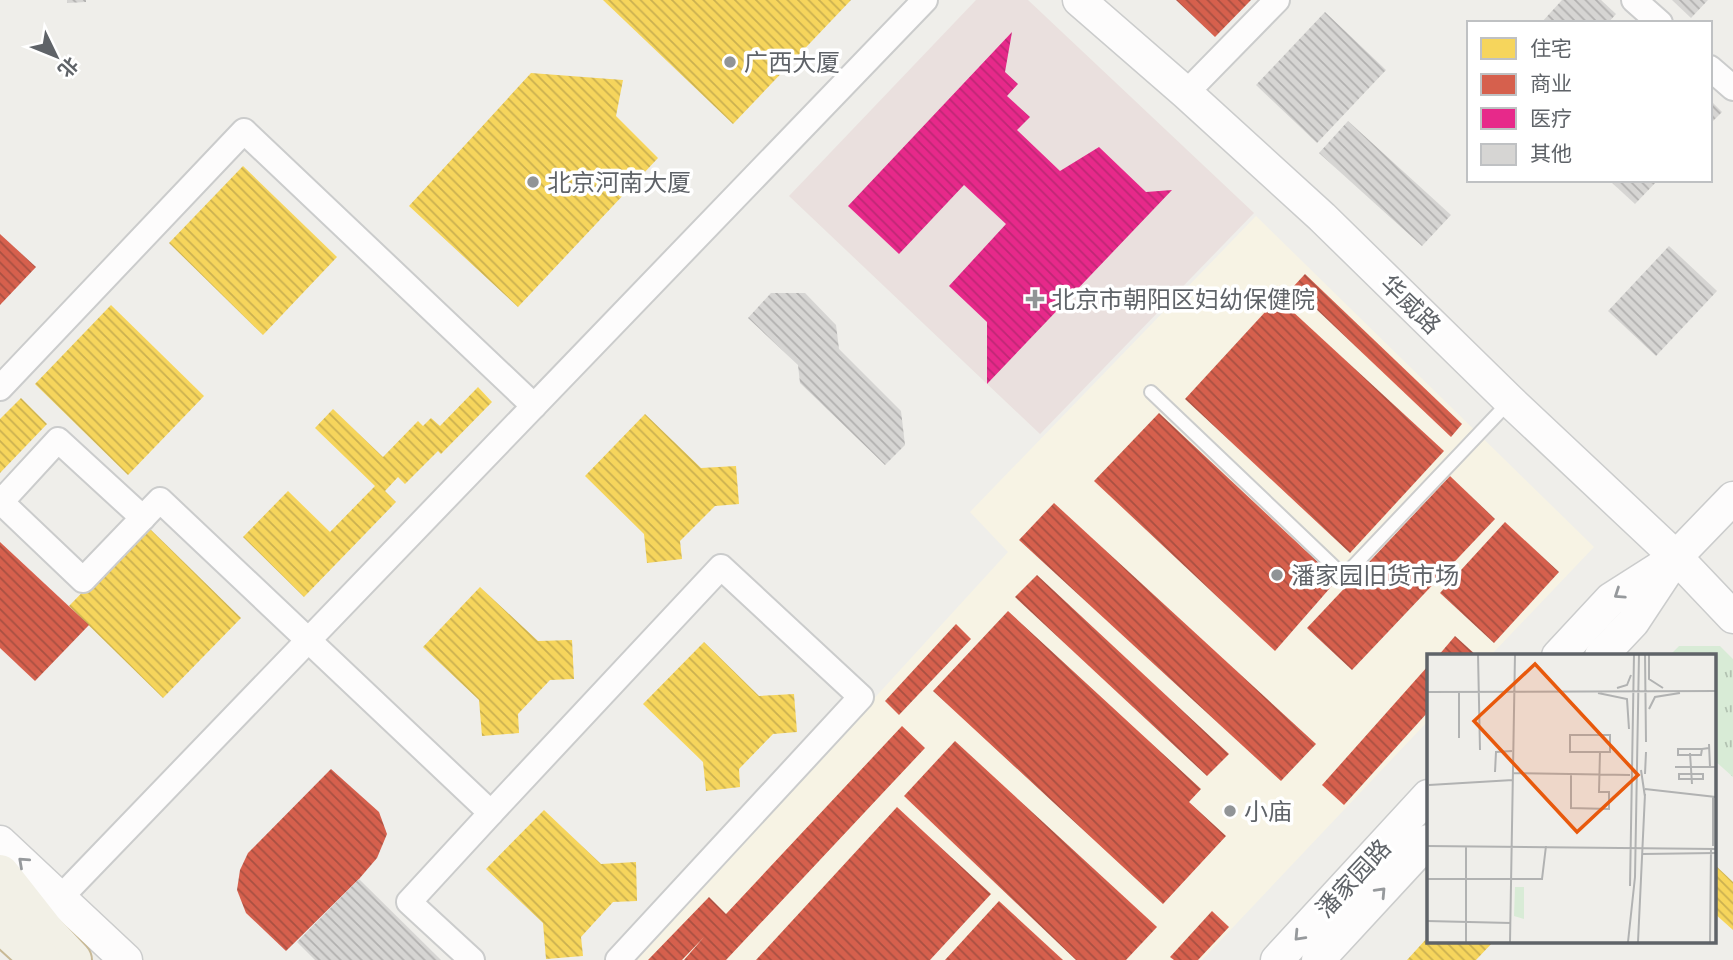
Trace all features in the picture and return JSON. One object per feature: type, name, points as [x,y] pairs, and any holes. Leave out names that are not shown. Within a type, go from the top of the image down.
[{"type":"highway","points":[[0,874],[44,930],[72,960]]},
{"type":"highway","points":[[0,923],[41,960]]},
{"type":"street","points":[[61,897],[925,0]]},
{"type":"street","name":"华威路","points":[[1079,0],[1322,217],[1510,401],[1676,557],[1733,617]]},
{"type":"street","points":[[1186,93],[1277,0]]},
{"type":"street","points":[[1634,0],[1658,21]]},
{"type":"street","points":[[1712,70],[1733,88]]},
{"type":"street","points":[[0,388],[244,131],[534,407]]},
{"type":"street","points":[[143,518],[58,440],[1,502],[83,580],[143,518],[160,500],[491,813]]},
{"type":"street","points":[[1603,654],[1633,622],[1676,557],[1733,498]]},
{"type":"street","points":[[1560,654],[1611,598],[1676,557]]},
{"type":"street","points":[[472,960],[409,902],[721,568],[861,697],[618,960]]},
{"type":"street","name":"潘家园路","points":[[1277,960],[1427,798]]},
{"type":"street","points":[[0,842],[125,960]]},
{"type":"street","name":"潘家园路","points":[[1318,960],[1427,843]]},
{"type":"lane","points":[[1151,392],[1345,576],[1510,401]]},
{"type":"shaded area","name":"北京市朝阳区妇幼保健院","points":[[976,0],[1028,0],[1254,213],[1040,434],[789,196]]},
{"type":"shaded area","name":"潘家园旧货市场","points":[[1256,216],[1594,547],[1492,654],[1427,654],[1427,722],[1202,960],[635,960],[1008,552],[970,512]]},
{"type":"green space","points":[[1679,646],[1720,646],[1733,659],[1733,777],[1716,762],[1716,654],[1671,654]]},
{"type":"building: 住宅","name":"广西大厦","points":[[603,0],[851,0],[733,124]]},
{"type":"building: 住宅","name":"北京河南大厦","points":[[531,73],[623,80],[616,116],[658,158],[518,307],[409,206]]},
{"type":"building: 住宅","points":[[243,166],[337,257],[263,335],[169,243]]},
{"type":"building: 住宅","points":[[111,305],[204,396],[128,475],[35,384]]},
{"type":"building: 住宅","points":[[478,387],[492,402],[441,454],[438,451],[405,484],[398,477],[385,491],[396,502],[304,597],[243,537],[288,491],[330,532],[375,486],[315,428],[333,409],[383,457],[418,421],[423,426],[431,418],[440,426]]},
{"type":"building: 住宅","points":[[21,398],[47,424],[0,473],[0,419]]},
{"type":"building: 住宅","points":[[645,414],[701,468],[736,466],[739,504],[715,506],[680,541],[682,559],[647,563],[644,534],[585,476]]},
{"type":"building: 住宅","points":[[147,526],[241,618],[163,698],[69,606]]},
{"type":"building: 住宅","points":[[480,587],[538,641],[572,640],[574,679],[550,680],[518,714],[519,733],[482,736],[479,700],[423,647]]},
{"type":"building: 住宅","points":[[704,642],[759,696],[794,694],[797,732],[773,734],[739,769],[740,787],[706,791],[703,762],[643,704]]},
{"type":"building: 住宅","points":[[544,810],[601,864],[636,862],[637,901],[613,902],[581,937],[583,956],[546,959],[543,923],[486,869]]},
{"type":"building: 住宅","points":[[1716,866],[1733,882],[1733,930],[1716,915]]},
{"type":"building: 住宅","points":[[1427,938],[1427,942],[1493,942],[1476,960],[1407,960]]},
{"type":"building: 商业","points":[[1176,0],[1251,0],[1215,37]]},
{"type":"building: 商业","points":[[0,234],[36,267],[0,305]]},
{"type":"building: 商业","points":[[1305,274],[1462,424],[1451,437],[1293,287]]},
{"type":"building: 商业","points":[[1278,298],[1444,451],[1350,553],[1185,399]]},
{"type":"building: 商业","points":[[1159,413],[1337,580],[1275,651],[1094,481]]},
{"type":"building: 商业","points":[[1450,476],[1495,519],[1352,670],[1307,628]]},
{"type":"building: 商业","points":[[1054,503],[1316,744],[1281,781],[1019,540]]},
{"type":"building: 商业","points":[[1505,522],[1559,572],[1494,643],[1440,593]]},
{"type":"building: 商业","points":[[0,542],[89,625],[35,681],[0,648]]},
{"type":"building: 商业","points":[[1037,575],[1229,754],[1207,776],[1015,597]]},
{"type":"building: 商业","points":[[1008,611],[1201,789],[1189,802],[1226,836],[1163,904],[933,691]]},
{"type":"building: 商业","points":[[956,624],[971,639],[899,715],[885,701]]},
{"type":"building: 商业","points":[[1455,636],[1475,654],[1440,654]]},
{"type":"building: 商业","points":[[1427,667],[1427,713],[1344,805],[1322,785]]},
{"type":"building: 商业","points":[[902,726],[925,748],[726,960],[684,960],[704,937],[682,960],[648,960],[709,897],[726,914]]},
{"type":"building: 商业","points":[[955,741],[1157,927],[1126,960],[1076,960],[904,796]]},
{"type":"building: 商业","points":[[331,769],[379,812],[387,834],[377,858],[359,879],[286,951],[246,913],[237,890],[240,870],[248,853]]},
{"type":"building: 商业","points":[[897,807],[991,894],[930,960],[756,960]]},
{"type":"building: 商业","points":[[999,901],[1063,960],[945,960]]},
{"type":"building: 商业","points":[[1212,911],[1229,927],[1198,960],[1174,960],[1170,957]]},
{"type":"building: 医疗","points":[[1012,32],[1005,72],[1018,84],[1007,96],[1030,117],[1017,130],[1060,171],[1099,147],[1146,192],[1172,190],[987,384],[987,322],[949,286],[1006,224],[964,185],[899,254],[848,206]]},
{"type":"building: 其他","points":[[67,0],[86,0],[86,2],[67,3]]},
{"type":"building: 其他","points":[[1562,0],[1601,0],[1616,14],[1610,21],[1543,21]]},
{"type":"building: 其他","points":[[1672,0],[1708,0],[1691,18]]},
{"type":"building: 其他","points":[[1325,12],[1386,70],[1317,143],[1256,85]]},
{"type":"building: 其他","points":[[1712,102],[1722,112],[1712,122]]},
{"type":"building: 其他","points":[[1348,121],[1451,215],[1422,246],[1319,153]]},
{"type":"building: 其他","points":[[1611,182],[1656,182],[1635,204]]},
{"type":"building: 其他","points":[[1669,246],[1717,291],[1656,356],[1608,311]]},
{"type":"building: 其他","points":[[771,293],[805,293],[836,325],[839,349],[901,411],[905,445],[885,465],[800,383],[798,365],[748,318]]},
{"type":"building: 其他","points":[[359,879],[441,960],[315,960],[297,942]]},
{"type":"place","name":"广西大厦","points":[[730,62]]},
{"type":"place","name":"北京河南大厦","points":[[533,182]]},
{"type":"place","name":"北京市朝阳区妇幼保健院","points":[[1035,299]]},
{"type":"place","name":"潘家园旧货市场","points":[[1277,575]]},
{"type":"place","name":"小庙","points":[[1230,811]]}]
